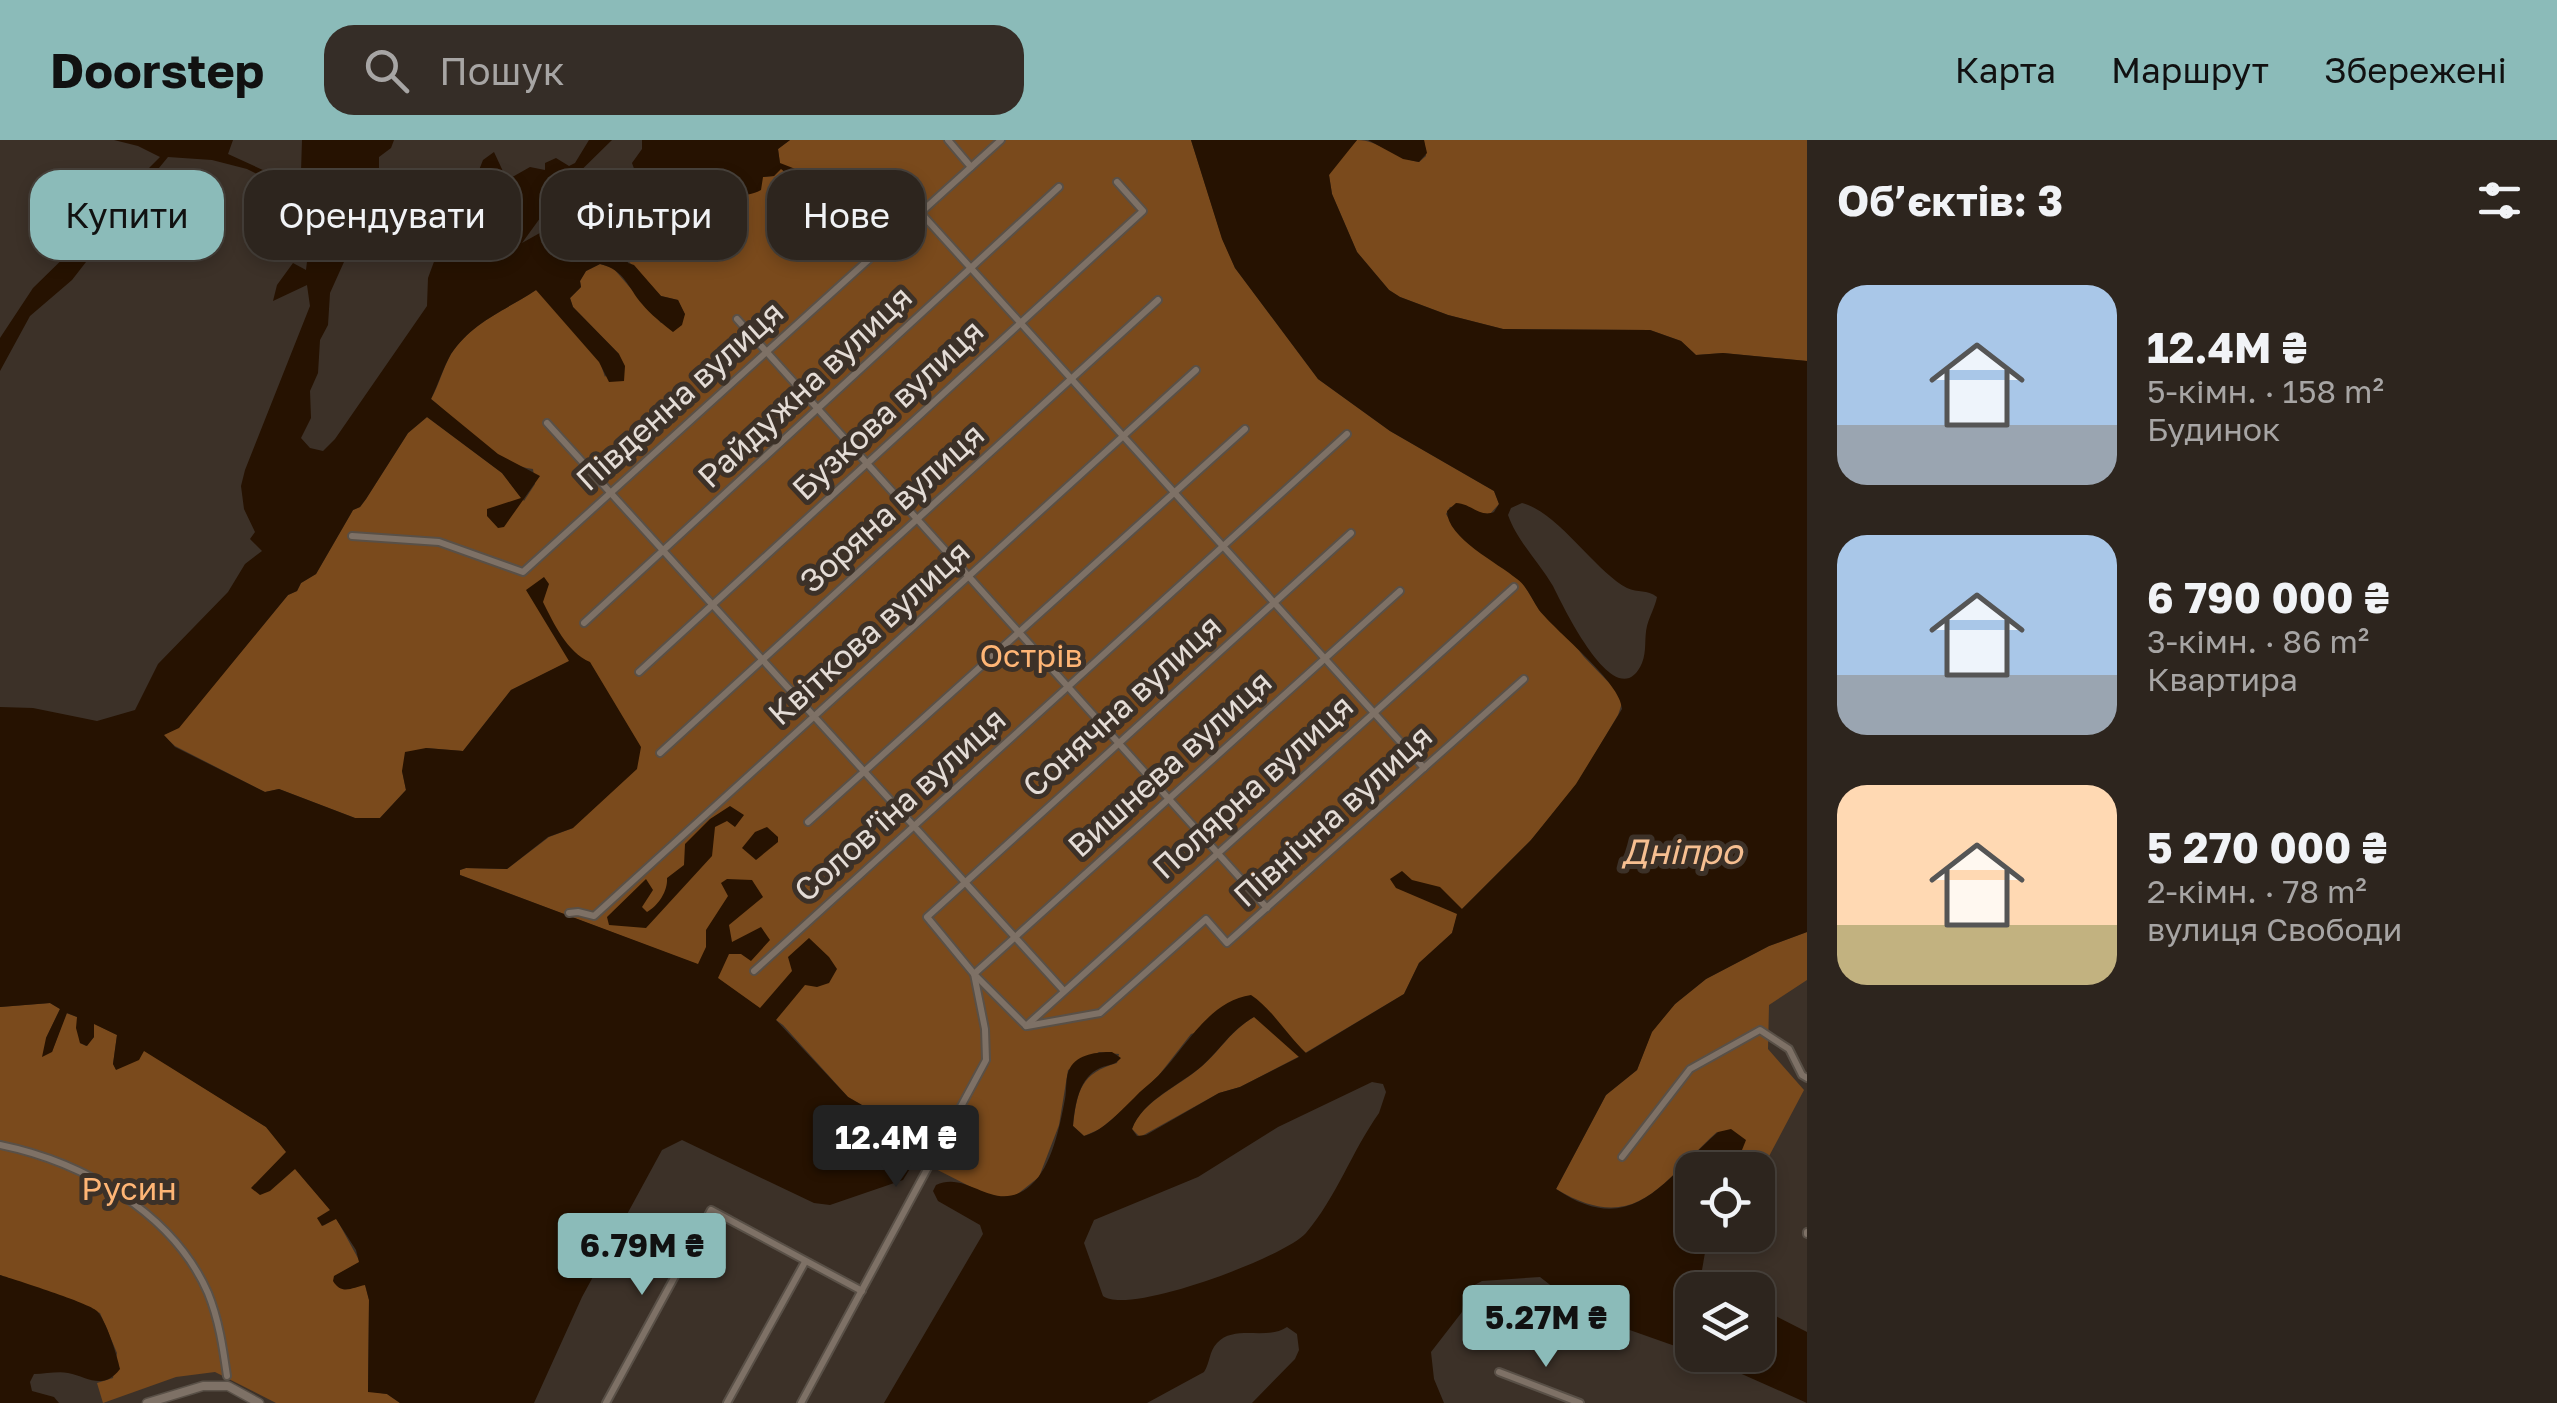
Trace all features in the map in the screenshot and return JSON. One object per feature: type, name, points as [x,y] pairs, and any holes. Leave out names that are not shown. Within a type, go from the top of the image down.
[{"type":"street","points":[[948,140],[971,167]]},
{"type":"street","name":"Південна вулиця","points":[[925,208],[1001,140]]},
{"type":"street","name":"Бузкова вулиця","points":[[640,672],[1143,210],[1117,182]]},
{"type":"street","name":"Райдужна вулиця","points":[[584,623],[1059,187]]},
{"type":"street","points":[[925,217],[1424,768]]},
{"type":"street","name":"Південна вулиця","points":[[352,536],[438,542],[523,572],[867,260]]},
{"type":"street","name":"Зоряна вулиця","points":[[660,753],[1158,300]]},
{"type":"street","points":[[737,319],[1267,908]]},
{"type":"street","name":"Квіткова вулиця","points":[[569,913],[594,916],[1196,370]]},
{"type":"street","points":[[546,422],[1064,991]]},
{"type":"street","points":[[808,822],[1245,428]]},
{"type":"street","name":"Соловʼїна вулиця","points":[[754,971],[1347,434]]},
{"type":"street","name":"Сонячна вулиця","points":[[974,974],[927,917],[1351,533]]},
{"type":"street","name":"Полярна вулиця","points":[[1026,1026],[1514,587]]},
{"type":"street","name":"Вишнева вулиця","points":[[974,974],[1400,592]]},
{"type":"street","name":"Північна вулиця","points":[[1026,1026],[1100,1014],[1206,919],[1227,943],[1524,679]]},
{"type":"street","points":[[974,974],[1026,1026]]},
{"type":"street","points":[[801,1403],[986,1060],[985,1029],[974,974]]},
{"type":"street","points":[[1622,1157],[1690,1069],[1760,1030],[1789,1049],[1802,1076],[1807,1078]]},
{"type":"street","points":[[0,1146],[43,1156],[67,1167],[120,1194],[162,1228],[187,1255],[207,1292],[221,1332],[228,1381],[259,1403]]},
{"type":"street","points":[[606,1403],[711,1210],[862,1291]]},
{"type":"street","points":[[726,1403],[805,1262]]},
{"type":"street","points":[[1500,1372],[1580,1403]]},
{"type":"street","points":[[147,1403],[228,1381]]},
{"type":"green space","name":"Острів","points":[[790,140],[1191,140],[1235,268],[1318,379],[1390,431],[1494,491],[1499,504],[1490,514],[1458,506],[1450,507],[1446,514],[1458,533],[1522,582],[1540,611],[1616,690],[1622,703],[1577,784],[1531,840],[1458,913],[1452,933],[1419,963],[1404,994],[1300,1056],[1240,1087],[1219,1093],[1140,1137],[1132,1129],[1143,1111],[1196,1071],[1240,1027],[1260,1013],[1191,1034],[1159,1075],[1123,1110],[1100,1129],[1084,1136],[1073,1126],[1079,1093],[1088,1078],[1117,1063],[1119,1054],[1099,1052],[1068,1070],[1059,1125],[1039,1177],[1015,1196],[981,1192],[916,1159],[902,1128],[848,1097],[783,1025],[699,965],[460,875],[460,870],[466,868],[507,869],[549,837],[573,828],[578,657],[511,690],[463,751],[426,748],[402,771],[406,790],[380,818],[355,818],[279,789],[265,792],[175,746],[163,735],[179,727],[288,595],[316,574],[353,510],[366,499],[408,433],[427,417],[502,473],[524,501],[535,484],[533,469],[491,451],[431,399],[459,343],[490,318],[536,290],[542,293],[600,362],[605,377],[619,354],[573,307],[570,298],[581,287],[586,271],[600,264],[613,268],[661,323],[685,315],[678,300],[661,296],[627,260],[747,260],[747,187],[763,177],[767,177],[767,260],[925,260],[925,170],[788,170],[780,164],[778,149]]},
{"type":"green space","points":[[1357,140],[1419,162],[1426,156],[1424,140],[1807,140],[1807,361],[1723,353],[1696,355],[1681,341],[1650,330],[1503,329],[1400,297],[1389,290],[1357,252],[1332,194],[1329,175]]},
{"type":"green space","points":[[1807,932],[1807,980],[1769,1005],[1768,1049],[1804,1090],[1771,1152],[1743,1152],[1717,1132],[1697,1152],[1675,1152],[1675,1173],[1646,1197],[1628,1205],[1607,1207],[1584,1202],[1556,1189],[1606,1095],[1637,1070],[1652,1031],[1675,1004],[1706,979],[1769,946]]},
{"type":"green space","name":"Русин","points":[[50,1003],[60,1009],[46,1038],[52,1052],[66,1013],[77,1017],[80,1043],[86,1046],[94,1037],[93,1023],[117,1035],[113,1064],[116,1069],[144,1050],[266,1127],[287,1152],[252,1188],[295,1168],[331,1211],[323,1226],[336,1218],[360,1262],[335,1276],[365,1284],[369,1300],[368,1391],[387,1394],[400,1403],[276,1403],[215,1372],[176,1377],[103,1403],[97,1383],[113,1378],[117,1353],[100,1313],[0,1275],[0,1007]]},
{"type":"water","points":[[114,140],[233,140],[228,154],[263,170],[168,157],[157,170],[141,170],[160,157]]},
{"type":"water","points":[[302,140],[394,140],[391,148],[379,157],[379,170],[301,170]]},
{"type":"water","points":[[589,140],[612,140],[581,170],[545,170],[545,163],[556,158],[569,166],[575,163]]},
{"type":"water","points":[[642,140],[790,140],[778,149],[780,163],[798,170],[767,170],[761,190],[747,195],[747,170],[634,170],[632,163],[642,149]]},
{"type":"water","name":"Дніпро","points":[[1191,140],[1357,140],[1329,175],[1332,194],[1357,252],[1389,290],[1400,297],[1503,329],[1650,330],[1681,341],[1696,355],[1723,353],[1807,361],[1807,932],[1769,946],[1706,979],[1675,1004],[1652,1032],[1637,1070],[1606,1095],[1556,1189],[1606,1209],[1646,1198],[1675,1173],[1675,1252],[1705,1252],[1703,1272],[1675,1272],[1675,1346],[1590,1316],[1540,1277],[1482,1281],[1465,1290],[1462,1312],[1431,1352],[1434,1379],[1444,1403],[1252,1403],[1295,1359],[1299,1350],[1297,1334],[1287,1327],[1270,1333],[1224,1337],[1214,1346],[1204,1372],[1147,1403],[884,1403],[983,1234],[980,1225],[938,1201],[933,1191],[936,1185],[960,1183],[1006,1196],[1018,1194],[1031,1185],[1054,1145],[1068,1071],[1083,1057],[1112,1052],[1121,1058],[1093,1072],[1083,1085],[1073,1126],[1084,1136],[1111,1120],[1158,1076],[1210,1016],[1236,999],[1251,995],[1259,1001],[1306,1053],[1404,994],[1419,963],[1452,933],[1457,914],[1396,888],[1390,879],[1402,871],[1412,880],[1440,887],[1462,909],[1531,840],[1576,784],[1622,709],[1611,685],[1539,610],[1521,582],[1464,540],[1449,521],[1447,511],[1456,503],[1484,513],[1494,512],[1499,504],[1494,491],[1390,431],[1318,379],[1235,268]],"holes":[[[1522,503],[1536,509],[1615,580],[1657,597],[1647,626],[1644,658],[1631,677],[1619,678],[1592,653],[1512,525],[1508,515],[1511,508]],[[1254,1017],[1299,1057],[1240,1087],[1219,1093],[1146,1135],[1137,1136],[1132,1129],[1144,1110],[1202,1066]],[[1372,1082],[1383,1084],[1386,1092],[1379,1113],[1306,1233],[1269,1256],[1206,1281],[1142,1298],[1118,1300],[1103,1296],[1084,1243],[1094,1220],[1198,1177],[1278,1127]]]},
{"type":"water","points":[[1368,140],[1424,140],[1427,153],[1419,162],[1403,159]]},
{"type":"water","points":[[494,152],[502,170],[479,170],[483,160]]},
{"type":"water","points":[[530,167],[545,170],[541,170],[541,217],[522,243],[541,232],[541,260],[627,260],[661,296],[678,300],[685,314],[682,325],[673,332],[645,308],[615,271],[600,264],[586,271],[581,287],[570,298],[573,307],[619,354],[625,366],[624,381],[609,382],[599,362],[536,290],[479,325],[451,354],[431,399],[498,454],[540,476],[504,527],[498,528],[487,516],[487,509],[521,498],[502,473],[427,417],[408,433],[366,499],[353,510],[316,574],[288,595],[179,728],[164,735],[175,747],[265,792],[279,789],[355,818],[380,818],[406,790],[402,771],[405,752],[426,748],[463,751],[511,690],[569,661],[526,590],[544,577],[549,584],[543,602],[557,628],[574,652],[590,662],[641,747],[637,769],[573,828],[548,837],[507,869],[466,868],[460,870],[460,875],[698,964],[706,947],[706,930],[728,896],[721,883],[727,879],[752,880],[763,897],[729,925],[732,942],[761,927],[770,940],[751,961],[741,954],[729,954],[718,978],[760,1008],[792,971],[788,957],[809,938],[837,969],[829,983],[805,985],[776,1020],[848,1097],[902,1128],[916,1159],[903,1180],[830,1205],[814,1203],[682,1140],[662,1150],[582,1297],[534,1403],[400,1403],[387,1394],[368,1392],[369,1300],[365,1285],[344,1289],[333,1281],[334,1276],[359,1262],[356,1250],[336,1219],[322,1226],[317,1218],[330,1210],[295,1169],[270,1191],[260,1195],[251,1188],[286,1152],[266,1127],[144,1051],[139,1060],[116,1070],[113,1064],[117,1035],[94,1024],[94,1037],[87,1046],[80,1043],[77,1017],[67,1013],[52,1052],[42,1057],[60,1009],[50,1003],[0,1007],[0,707],[33,708],[97,721],[135,710],[158,664],[228,592],[245,564],[262,551],[250,539],[255,532],[244,509],[241,486],[310,306],[307,285],[273,301],[277,285],[293,263],[306,270],[307,260],[345,260],[330,293],[328,325],[320,340],[318,373],[310,391],[311,418],[301,438],[310,448],[323,451],[427,306],[428,278],[435,260],[521,260],[521,172]]},
{"type":"water","points":[[62,260],[88,260],[72,280],[30,316],[0,371],[0,338],[33,288]]},
{"type":"water","points":[[730,806],[744,815],[735,827],[727,821],[715,827],[712,856],[646,928],[609,925],[607,917],[646,879],[653,890],[642,907],[647,912],[655,906],[664,893],[667,878],[684,865],[685,844]]},
{"type":"water","points":[[767,827],[778,842],[756,860],[742,848],[755,832]]},
{"type":"water","name":"Дніпро","points":[[1731,1129],[1746,1140],[1741,1152],[1697,1152],[1718,1132]]},
{"type":"water","points":[[0,1275],[97,1311],[120,1369],[101,1381],[64,1372],[34,1374],[30,1382],[32,1391],[54,1397],[59,1403],[0,1403]]},
{"type":"water","points":[[1775,1316],[1807,1332],[1807,1403],[1737,1372],[1775,1372]]}]
